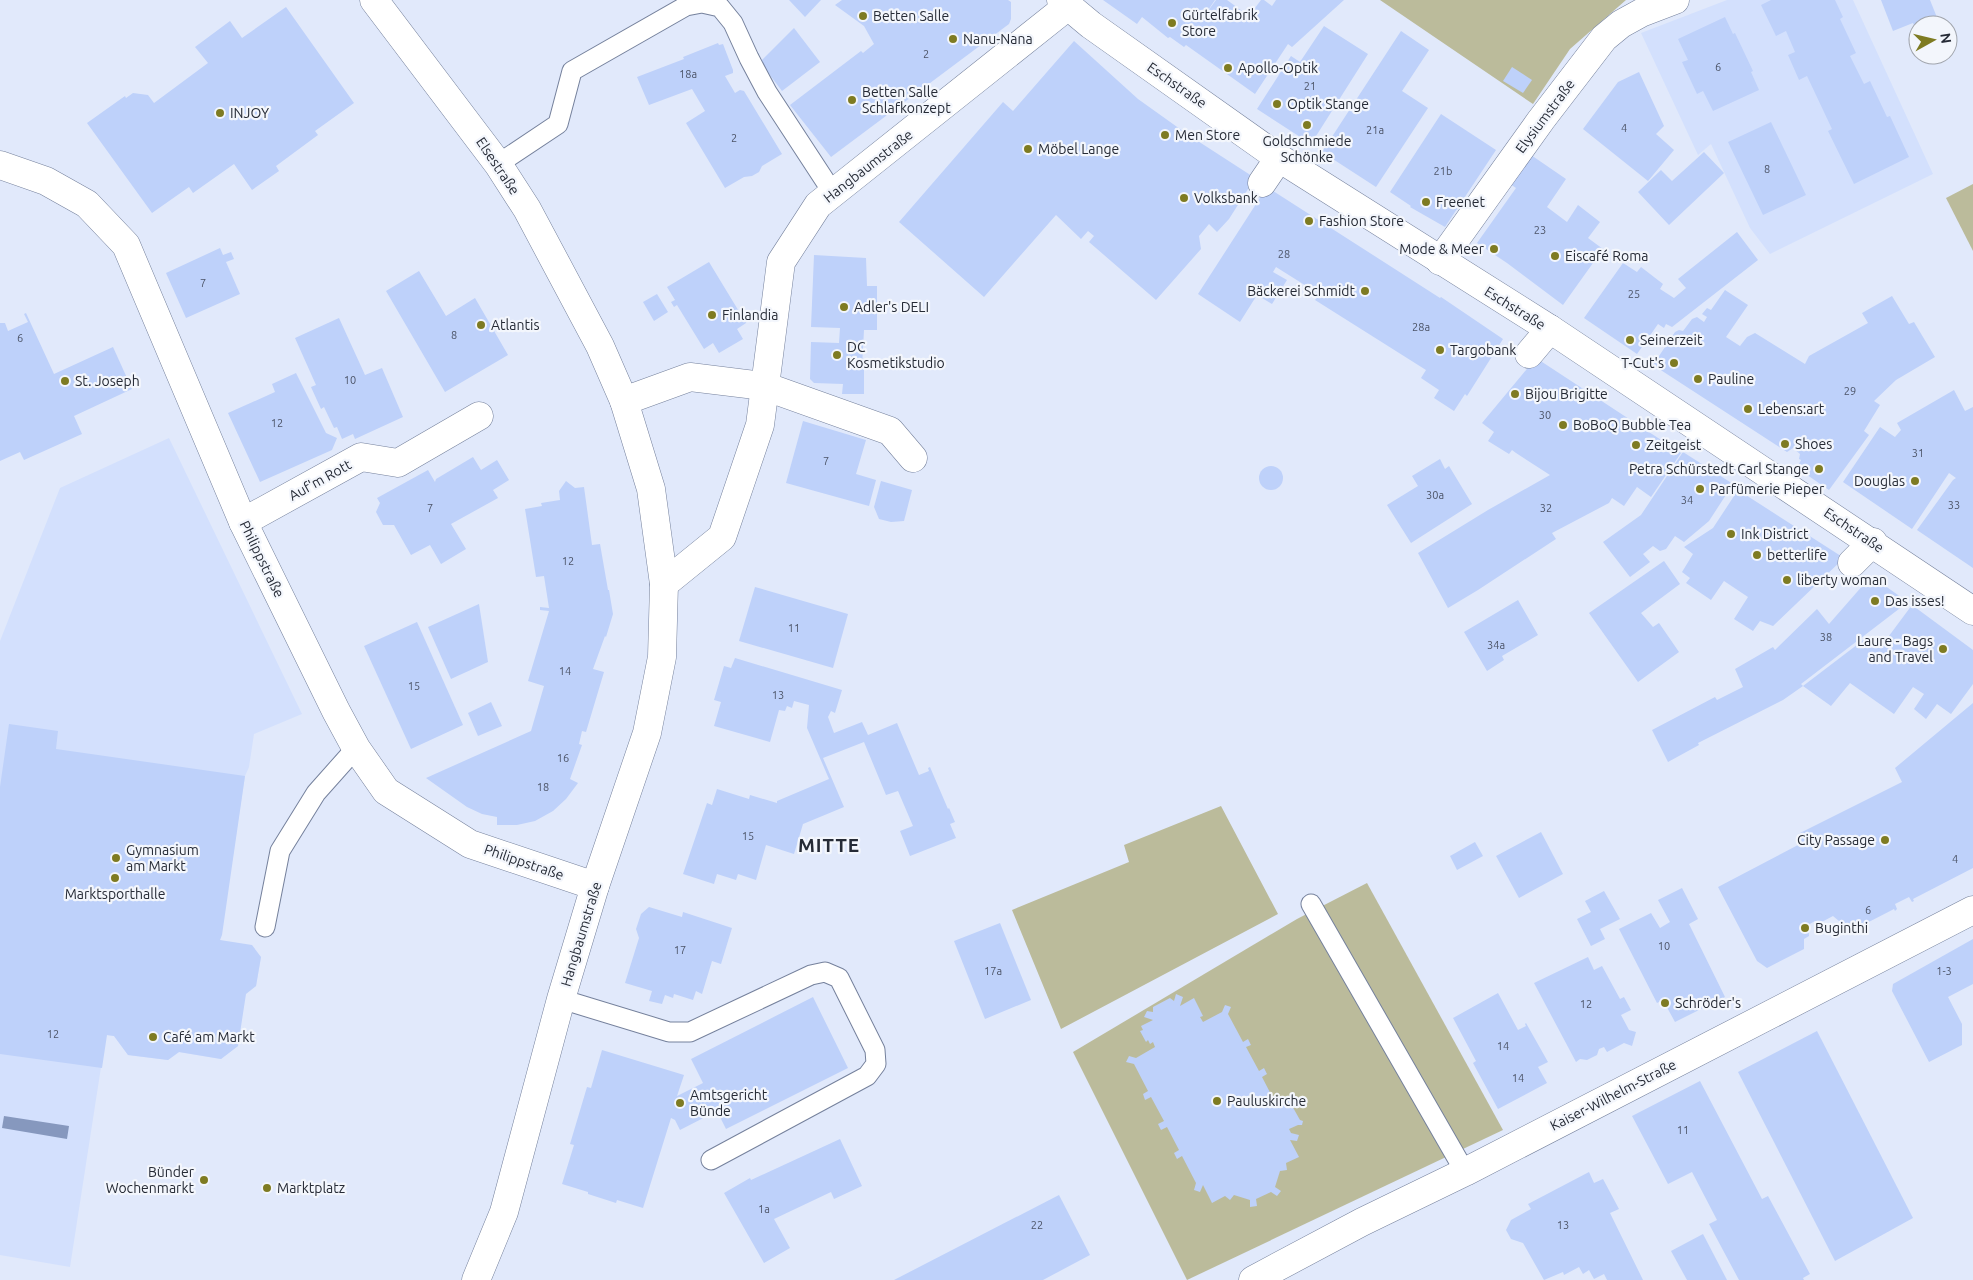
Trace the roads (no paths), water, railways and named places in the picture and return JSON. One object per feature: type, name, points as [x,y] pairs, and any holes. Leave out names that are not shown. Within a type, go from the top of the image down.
[{"type":"street","name":"Elsestraße","points":[[374,0],[498,164],[527,209],[600,346]]},
{"type":"street","name":"Elysiumstraße","points":[[1440,261],[1541,120],[1604,38],[1621,24],[1641,13],[1675,0]]},
{"type":"street","name":"Eschstraße","points":[[1065,3],[1091,25],[1279,158],[1550,329],[1973,611]]},
{"type":"street","name":"Hangbaumstraße","points":[[664,584],[722,537],[760,425],[781,262],[818,206],[1065,3]]},
{"type":"street","points":[[1262,183],[1279,158]]},
{"type":"street","name":"Philippstraße","points":[[0,165],[46,181],[87,204],[126,245],[244,522],[326,692],[356,748],[386,790],[470,844],[595,886]]},
{"type":"street","points":[[1529,354],[1550,329]]},
{"type":"street","name":"Hangbaumstraße","points":[[476,1280],[504,1212],[561,999],[595,886],[647,733],[662,657],[664,584],[651,489],[624,401],[600,346]]},
{"type":"street","points":[[624,401],[690,377],[764,386],[890,431],[913,458]]},
{"type":"street","name":"Auf'm Rott","points":[[244,522],[361,457],[398,463],[479,416]]},
{"type":"street","points":[[1852,563],[1872,542]]},
{"type":"street","name":"Kaiser-Wilhelm-Straße","points":[[1253,1280],[1362,1222],[1465,1172],[1973,910]]},
{"type":"lane","points":[[498,164],[558,124],[572,71],[686,6],[702,3],[720,7],[733,23],[767,92],[833,193]]},
{"type":"lane","points":[[265,927],[280,851],[316,793],[356,748]]},
{"type":"lane","points":[[1311,904],[1465,1172]]},
{"type":"lane","points":[[561,999],[668,1032],[690,1032],[811,975],[825,972],[839,978],[875,1050],[876,1064],[867,1076],[711,1160]]},
{"type":"place","name":"Betten Salle","points":[[863,16]]},
{"type":"place","name":"Gürtelfabrik Store","points":[[1172,23]]},
{"type":"place","name":"Nanu-Nana","points":[[953,39]]},
{"type":"place","name":"Apollo-Optik","points":[[1228,68]]},
{"type":"place","name":"Betten Salle Schlafkonzept","points":[[852,100]]},
{"type":"place","name":"Optik Stange","points":[[1277,104]]},
{"type":"place","name":"INJOY","points":[[220,113]]},
{"type":"place","name":"Goldschmiede Schönke","points":[[1307,125]]},
{"type":"place","name":"Men Store","points":[[1165,135]]},
{"type":"place","name":"Möbel Lange","points":[[1028,149]]},
{"type":"place","name":"Volksbank","points":[[1184,198]]},
{"type":"place","name":"Freenet","points":[[1426,202]]},
{"type":"place","name":"Fashion Store","points":[[1309,221]]},
{"type":"place","name":"Mode & Meer","points":[[1494,249]]},
{"type":"place","name":"Eiscafé Roma","points":[[1555,256]]},
{"type":"place","name":"Bäckerei Schmidt","points":[[1365,291]]},
{"type":"place","name":"Adler's DELI","points":[[844,307]]},
{"type":"place","name":"Finlandia","points":[[712,315]]},
{"type":"place","name":"Atlantis","points":[[481,325]]},
{"type":"place","name":"Seinerzeit","points":[[1630,340]]},
{"type":"place","name":"Targobank","points":[[1440,350]]},
{"type":"place","name":"DC Kosmetikstudio","points":[[837,355]]},
{"type":"place","name":"T-Cut's","points":[[1674,363]]},
{"type":"place","name":"Pauline","points":[[1698,379]]},
{"type":"place","name":"St. Joseph","points":[[65,381]]},
{"type":"place","name":"Bijou Brigitte","points":[[1515,394]]},
{"type":"place","name":"Lebens:art","points":[[1748,409]]},
{"type":"place","name":"BoBoQ Bubble Tea","points":[[1563,425]]},
{"type":"place","name":"Shoes","points":[[1785,444]]},
{"type":"place","name":"Zeitgeist","points":[[1636,445]]},
{"type":"place","name":"Petra Schürstedt Carl Stange","points":[[1819,469]]},
{"type":"place","name":"Douglas","points":[[1915,481]]},
{"type":"place","name":"Parfümerie Pieper","points":[[1700,489]]},
{"type":"place","name":"Ink District","points":[[1731,534]]},
{"type":"place","name":"betterlife","points":[[1757,555]]},
{"type":"place","name":"liberty woman","points":[[1787,580]]},
{"type":"place","name":"Das isses!","points":[[1875,601]]},
{"type":"place","name":"Laure - Bags and Travel","points":[[1943,649]]},
{"type":"place","name":"City Passage","points":[[1885,840]]},
{"type":"place","name":"Gymnasium am Markt","points":[[116,858]]},
{"type":"place","name":"Marktsporthalle","points":[[115,878]]},
{"type":"place","name":"Buginthi","points":[[1805,928]]},
{"type":"place","name":"Schröder's","points":[[1665,1003]]},
{"type":"place","name":"Café am Markt","points":[[153,1037]]},
{"type":"place","name":"Pauluskirche","points":[[1217,1101]]},
{"type":"place","name":"Amtsgericht Bünde","points":[[680,1103]]},
{"type":"place","name":"Bünder Wochenmarkt","points":[[204,1180]]},
{"type":"place","name":"Marktplatz","points":[[267,1188]]},
{"type":"district","name":"MITTE","points":[[829,845]]}]
